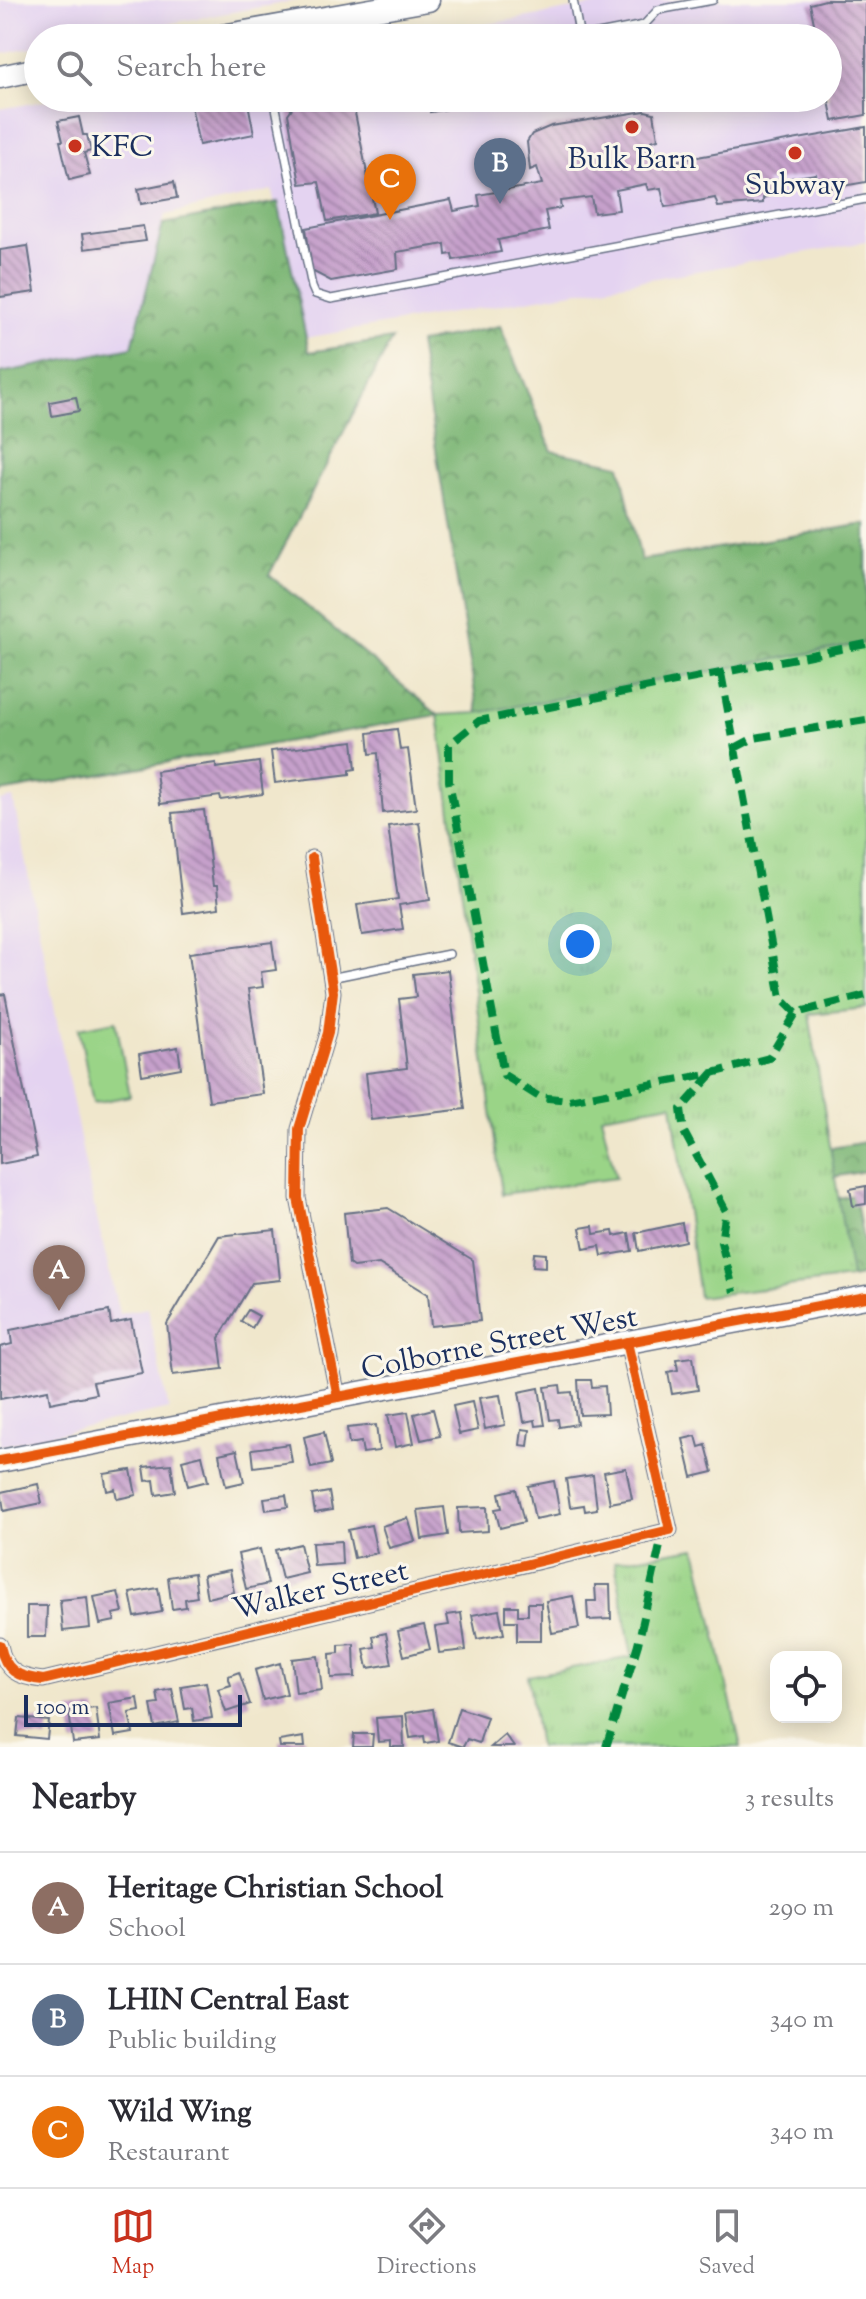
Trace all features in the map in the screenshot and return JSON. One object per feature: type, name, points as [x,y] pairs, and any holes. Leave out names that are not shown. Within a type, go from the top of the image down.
[{"type":"street","points":[[312,24],[428,0]]},
{"type":"street","points":[[0,77],[24,72]]},
{"type":"street","points":[[312,858],[333,992],[328,1033],[299,1129],[298,1198],[338,1397]]},
{"type":"street","name":"Colborne Street West","points":[[0,1461],[866,1297]]},
{"type":"street","name":"Walker Street","points":[[0,1645],[3,1662],[22,1678],[43,1680],[670,1530],[627,1342]]},
{"type":"lane","points":[[573,0],[577,24]]},
{"type":"lane","points":[[645,24],[658,10],[713,0]]},
{"type":"lane","points":[[277,112],[312,287],[315,294],[323,298],[866,199]]},
{"type":"lane","points":[[330,978],[449,954]]},
{"type":"shaded area","points":[[0,0],[300,0],[166,24],[24,24],[24,50],[0,54]]},
{"type":"shaded area","points":[[625,0],[866,0],[866,242],[299,339],[272,190],[165,215],[132,347],[0,373],[0,109],[24,105],[24,112],[842,112],[842,24],[489,24]]},
{"type":"shaded area","points":[[13,798],[88,1179],[119,1314],[147,1308],[169,1409],[0,1446],[0,801]]},
{"type":"green space","points":[[278,202],[309,352],[392,339],[269,575],[438,715],[0,792],[0,373],[132,347],[163,224]]},
{"type":"green space","points":[[500,326],[552,451],[620,465],[641,560],[866,524],[866,643],[478,713],[419,343]]},
{"type":"green space","points":[[866,643],[866,1008],[809,1014],[851,1278],[699,1297],[672,1104],[601,1116],[616,1178],[502,1194],[438,715],[478,713]]},
{"type":"green space","points":[[116,1021],[130,1096],[93,1103],[79,1028]]},
{"type":"green space","points":[[866,1142],[866,1171],[833,1177],[831,1148]]},
{"type":"green space","points":[[855,1195],[866,1257],[866,1275],[851,1278],[837,1198]]},
{"type":"green space","points":[[696,1548],[741,1747],[539,1747],[528,1676],[632,1657],[615,1561]]},
{"type":"building","points":[[825,0],[866,0],[866,115],[833,121],[831,112],[842,112],[842,24],[814,24],[810,4]]},
{"type":"building","points":[[192,112],[250,112],[254,134],[199,145]]},
{"type":"building","points":[[355,112],[375,213],[327,221],[319,182],[300,184],[288,114]]},
{"type":"building","points":[[639,112],[654,113],[658,139],[651,141],[658,164],[866,127],[866,182],[820,190],[816,174],[766,182],[769,196],[763,198],[763,203],[718,207],[715,198],[665,207],[661,188],[648,190],[646,184],[616,190],[619,210],[594,213],[591,197],[560,201],[561,208],[545,211],[549,230],[498,240],[501,252],[453,260],[452,254],[446,255],[445,244],[397,252],[398,269],[331,281],[312,271],[306,228],[451,200],[454,211],[480,206],[478,195],[542,184],[537,167],[530,170],[527,142],[532,134],[551,126]]},
{"type":"building","name":"KFC","points":[[79,117],[91,151],[84,153],[90,175],[69,180],[58,121]]},
{"type":"building","points":[[174,182],[177,198],[141,204],[138,189]]},
{"type":"building","points":[[143,226],[146,241],[84,249],[82,234]]},
{"type":"building","points":[[28,246],[35,292],[0,297],[0,250]]},
{"type":"building","points":[[76,397],[79,411],[52,416],[50,402]]},
{"type":"building","points":[[397,729],[400,750],[408,749],[416,809],[383,813],[378,753],[370,754],[368,733]]},
{"type":"building","points":[[353,741],[356,769],[350,770],[350,774],[275,783],[271,751]]},
{"type":"building","points":[[259,762],[263,794],[160,804],[156,771],[216,763],[216,768]]},
{"type":"building","points":[[204,810],[213,886],[217,886],[219,908],[183,913],[172,813]]},
{"type":"building","points":[[419,822],[430,900],[399,905],[403,929],[362,935],[357,905],[398,899],[388,826]]},
{"type":"building","points":[[272,942],[276,970],[261,972],[263,987],[248,989],[263,1094],[209,1101],[189,953]]},
{"type":"building","points":[[448,970],[465,1109],[371,1120],[366,1073],[407,1068],[399,999],[416,997],[413,974]]},
{"type":"building","points":[[5,994],[37,1157],[0,1164],[0,995]]},
{"type":"building","points":[[178,1047],[181,1068],[142,1075],[139,1054]]},
{"type":"building","points":[[866,1186],[866,1204],[853,1206],[850,1189]]},
{"type":"building","points":[[388,1208],[473,1260],[480,1321],[431,1326],[428,1294],[379,1264],[353,1267],[349,1264],[344,1213]]},
{"type":"building","points":[[682,1223],[685,1241],[639,1251],[636,1233]]},
{"type":"building","points":[[593,1226],[594,1234],[613,1231],[614,1236],[629,1233],[632,1251],[602,1256],[600,1246],[584,1249],[580,1228]]},
{"type":"building","points":[[275,1230],[280,1280],[252,1283],[219,1338],[223,1369],[173,1375],[167,1324],[219,1236]]},
{"type":"building","points":[[534,1253],[546,1254],[546,1267],[533,1266]]},
{"type":"building","points":[[248,1310],[259,1316],[252,1328],[241,1321]]},
{"type":"building","points":[[109,1311],[111,1324],[131,1320],[142,1373],[93,1382],[96,1394],[50,1403],[48,1390],[0,1399],[0,1347],[12,1344],[10,1330]]},
{"type":"building","points":[[693,1357],[698,1390],[672,1394],[668,1372],[678,1370],[676,1359]]},
{"type":"building","points":[[578,1380],[591,1380],[592,1387],[605,1386],[607,1414],[580,1415]]},
{"type":"building","points":[[560,1385],[561,1393],[572,1392],[577,1424],[559,1427],[558,1419],[550,1420],[545,1387]]},
{"type":"building","points":[[539,1388],[545,1425],[536,1426],[535,1420],[524,1422],[519,1392]]},
{"type":"building","points":[[500,1395],[505,1425],[485,1429],[479,1398]]},
{"type":"building","points":[[472,1402],[478,1430],[459,1434],[453,1406]]},
{"type":"building","points":[[433,1409],[440,1436],[421,1440],[414,1414]]},
{"type":"building","points":[[408,1412],[414,1443],[395,1447],[388,1415]]},
{"type":"building","points":[[376,1425],[379,1451],[363,1453],[361,1442],[349,1444],[347,1428]]},
{"type":"building","points":[[522,1429],[530,1430],[528,1446],[520,1445]]},
{"type":"building","points":[[324,1432],[331,1464],[311,1468],[304,1437]]},
{"type":"building","points":[[696,1436],[699,1447],[706,1445],[713,1472],[692,1477],[683,1439]]},
{"type":"building","points":[[289,1444],[292,1462],[254,1467],[252,1449]]},
{"type":"building","points":[[237,1450],[244,1482],[226,1486],[219,1454]]},
{"type":"building","points":[[202,1455],[208,1481],[188,1486],[182,1460]]},
{"type":"building","points":[[171,1464],[175,1492],[156,1495],[154,1480],[146,1481],[144,1467]]},
{"type":"building","points":[[626,1468],[632,1499],[610,1503],[604,1472]]},
{"type":"building","points":[[131,1470],[136,1495],[117,1499],[115,1489],[107,1491],[104,1474]]},
{"type":"building","points":[[593,1475],[597,1509],[585,1511],[584,1505],[570,1507],[566,1479]]},
{"type":"building","points":[[554,1481],[560,1514],[535,1519],[528,1486]]},
{"type":"building","points":[[38,1484],[42,1503],[4,1511],[1,1492]]},
{"type":"building","points":[[516,1489],[524,1522],[500,1528],[495,1509],[502,1508],[499,1493]]},
{"type":"building","points":[[329,1492],[332,1510],[315,1513],[312,1495]]},
{"type":"building","points":[[286,1495],[288,1507],[266,1510],[264,1498]]},
{"type":"building","points":[[444,1507],[448,1535],[422,1539],[418,1510]]},
{"type":"building","points":[[487,1507],[488,1531],[459,1533],[458,1508]]},
{"type":"building","points":[[408,1518],[415,1541],[389,1548],[382,1526]]},
{"type":"building","points":[[371,1525],[377,1553],[354,1558],[348,1530]]},
{"type":"building","points":[[341,1541],[342,1564],[314,1566],[312,1543]]},
{"type":"building","points":[[300,1544],[307,1573],[282,1579],[275,1550]]},
{"type":"building","points":[[260,1549],[268,1584],[246,1589],[238,1554]]},
{"type":"building","points":[[230,1570],[234,1592],[207,1598],[203,1575]]},
{"type":"building","points":[[194,1573],[197,1597],[185,1599],[186,1607],[172,1609],[168,1577]]},
{"type":"building","points":[[595,1585],[610,1585],[611,1619],[588,1620],[587,1601],[596,1601]]},
{"type":"building","points":[[158,1588],[162,1612],[135,1617],[130,1593]]},
{"type":"building","points":[[118,1592],[123,1612],[113,1614],[115,1621],[100,1624],[94,1597]]},
{"type":"building","points":[[573,1596],[579,1628],[552,1633],[546,1601]]},
{"type":"building","points":[[87,1597],[90,1628],[63,1631],[60,1600]]},
{"type":"building","points":[[528,1603],[541,1603],[541,1641],[517,1641],[517,1621],[506,1621],[506,1606],[518,1606],[518,1615],[528,1615]]},
{"type":"building","points":[[27,1606],[47,1606],[46,1637],[27,1637]]},
{"type":"building","points":[[499,1610],[504,1634],[477,1639],[472,1615]]},
{"type":"building","points":[[461,1613],[466,1650],[439,1653],[435,1627],[449,1625],[447,1615]]},
{"type":"building","points":[[424,1625],[430,1649],[404,1656],[398,1631]]},
{"type":"building","points":[[386,1633],[392,1664],[368,1668],[364,1649],[375,1647],[373,1636]]},
{"type":"building","points":[[354,1644],[355,1677],[331,1678],[330,1654],[339,1653],[339,1645]]},
{"type":"building","points":[[318,1656],[322,1690],[296,1693],[292,1659]]},
{"type":"building","points":[[280,1663],[287,1694],[263,1700],[255,1670]]},
{"type":"building","points":[[239,1672],[250,1704],[226,1712],[218,1689],[231,1685],[228,1676]]},
{"type":"building","points":[[206,1682],[212,1718],[194,1721],[192,1708],[185,1709],[181,1686]]},
{"type":"building","points":[[172,1689],[179,1722],[155,1727],[151,1705],[159,1704],[157,1692]]},
{"type":"building","points":[[138,1698],[140,1711],[129,1713],[133,1733],[115,1736],[109,1703]]},
{"type":"building","points":[[96,1708],[100,1740],[73,1743],[69,1711]]},
{"type":"building","points":[[459,1708],[487,1717],[479,1743],[467,1739],[463,1747],[448,1742]]},
{"type":"building","points":[[433,1709],[438,1741],[425,1743],[424,1736],[410,1738],[406,1713]]},
{"type":"building","points":[[403,1716],[404,1747],[391,1747],[391,1741],[378,1742],[376,1718]]},
{"type":"building","points":[[19,1718],[49,1721],[47,1739],[17,1736]]},
{"type":"building","points":[[354,1734],[373,1734],[372,1747],[353,1747]]},
{"type":"building","points":[[505,1735],[514,1747],[491,1747]]},
{"type":"building","points":[[304,1737],[305,1747],[280,1747],[279,1741]]},
{"type":"marked path","points":[[866,644],[479,721],[449,745],[449,781],[504,1075],[539,1097],[569,1100],[713,1073],[769,1058],[796,1013],[866,995]]},
{"type":"marked path","points":[[721,673],[781,998],[796,1013]]},
{"type":"marked path","points":[[735,748],[754,738],[866,720]]},
{"type":"marked path","points":[[713,1073],[681,1109],[684,1132],[726,1211],[721,1242],[734,1292]]},
{"type":"marked path","points":[[606,1747],[638,1644],[663,1532]]},
{"type":"cycle path","points":[[312,858],[333,992],[328,1033],[299,1129],[298,1198],[338,1397]]},
{"type":"cycle path","points":[[0,1461],[866,1297]]},
{"type":"cycle path","points":[[0,1645],[9,1667],[26,1677],[43,1680],[670,1530],[627,1342]]},
{"type":"place","name":"Bulk Barn","points":[[632,127]]},
{"type":"place","name":"KFC","points":[[75,146]]},
{"type":"place","name":"Subway","points":[[795,153]]},
{"type":"place","name":"LHIN Central East","points":[[500,204]]},
{"type":"place","name":"Wild Wing","points":[[390,220]]},
{"type":"place","name":"Heritage Christian School","points":[[59,1311]]}]
